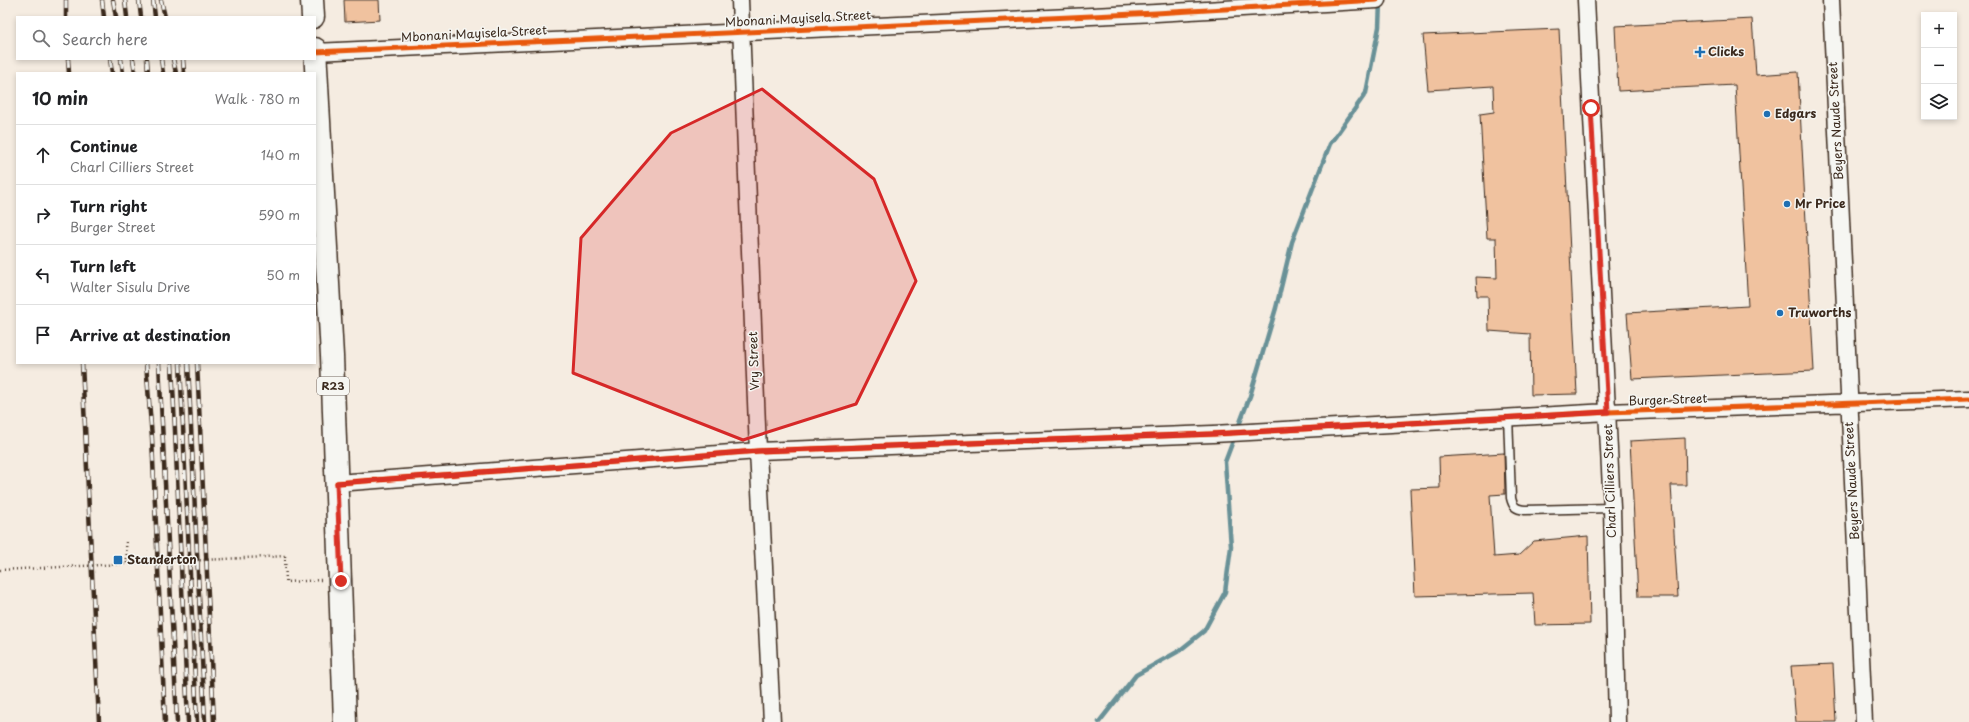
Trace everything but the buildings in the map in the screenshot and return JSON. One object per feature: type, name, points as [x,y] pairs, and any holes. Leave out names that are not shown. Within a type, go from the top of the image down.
[{"type":"main road","points":[[312,0],[313,16]]},
{"type":"main road","name":"R23","points":[[315,60],[337,483],[345,722]]},
{"type":"street","name":"Vry Street","points":[[740,0],[758,451],[772,722]]},
{"type":"street","name":"Mbonani Mayisela Street","points":[[316,51],[741,32],[1155,6],[1377,0]]},
{"type":"street","name":"Charl Cilliers Street","points":[[1586,0],[1608,412],[1612,508],[1617,722]]},
{"type":"street","name":"Beyers Naude Street","points":[[1831,0],[1848,404],[1864,722]]},
{"type":"street","name":"Burger Street","points":[[337,483],[758,451],[1213,434],[1508,416],[1969,399]]},
{"type":"lane","points":[[1508,416],[1512,505],[1517,509],[1525,510],[1612,508]]},
{"type":"path","points":[[126,542],[127,564]]},
{"type":"path","points":[[0,570],[285,556],[286,582],[315,580]]},
{"type":"highlighted area","points":[[762,89],[874,179],[916,281],[856,404],[743,440],[573,373],[581,238],[671,133]]},
{"type":"waterway","points":[[1099,722],[1136,675],[1179,651],[1204,631],[1225,592],[1231,547],[1225,462],[1250,396],[1276,308],[1292,242],[1330,144],[1366,93],[1379,27],[1380,2]]},
{"type":"railway","points":[[66,0],[66,16]]},
{"type":"railway","points":[[102,0],[104,16]]},
{"type":"railway","points":[[113,0],[116,16]]},
{"type":"railway","points":[[125,0],[127,16]]},
{"type":"railway","points":[[139,0],[141,16]]},
{"type":"railway","points":[[153,0],[155,16]]},
{"type":"railway","points":[[161,0],[165,16]]},
{"type":"railway","points":[[68,60],[69,72]]},
{"type":"railway","points":[[110,60],[112,72]]},
{"type":"railway","points":[[121,60],[123,72]]},
{"type":"railway","points":[[133,60],[135,72]]},
{"type":"railway","points":[[147,60],[148,72]]},
{"type":"railway","points":[[161,60],[163,72]]},
{"type":"railway","points":[[173,60],[176,72]]},
{"type":"railway","points":[[183,60],[184,72]]},
{"type":"railway","points":[[82,364],[99,722]]},
{"type":"railway","points":[[146,364],[152,438],[165,722]]},
{"type":"railway","points":[[159,364],[177,722]]},
{"type":"railway","points":[[172,364],[188,722]]},
{"type":"railway","points":[[180,364],[197,722]]},
{"type":"railway","points":[[188,364],[205,722]]},
{"type":"railway","points":[[197,364],[214,722]]},
{"type":"cycle path","points":[[316,52],[1156,13],[1377,0]]},
{"type":"cycle path","points":[[337,483],[758,451],[1213,434],[1608,412],[1969,399]]},
{"type":"place","name":"Clicks","points":[[1700,52]]},
{"type":"place","name":"Edgars","points":[[1767,114]]},
{"type":"place","name":"Mr Price","points":[[1787,204]]},
{"type":"place","name":"Truworths","points":[[1780,313]]},
{"type":"place","name":"Standerton","points":[[118,560]]},
{"type":"route","points":[[341,581],[337,483],[758,451],[1213,434],[1508,416],[1608,412],[1591,108]]}]
